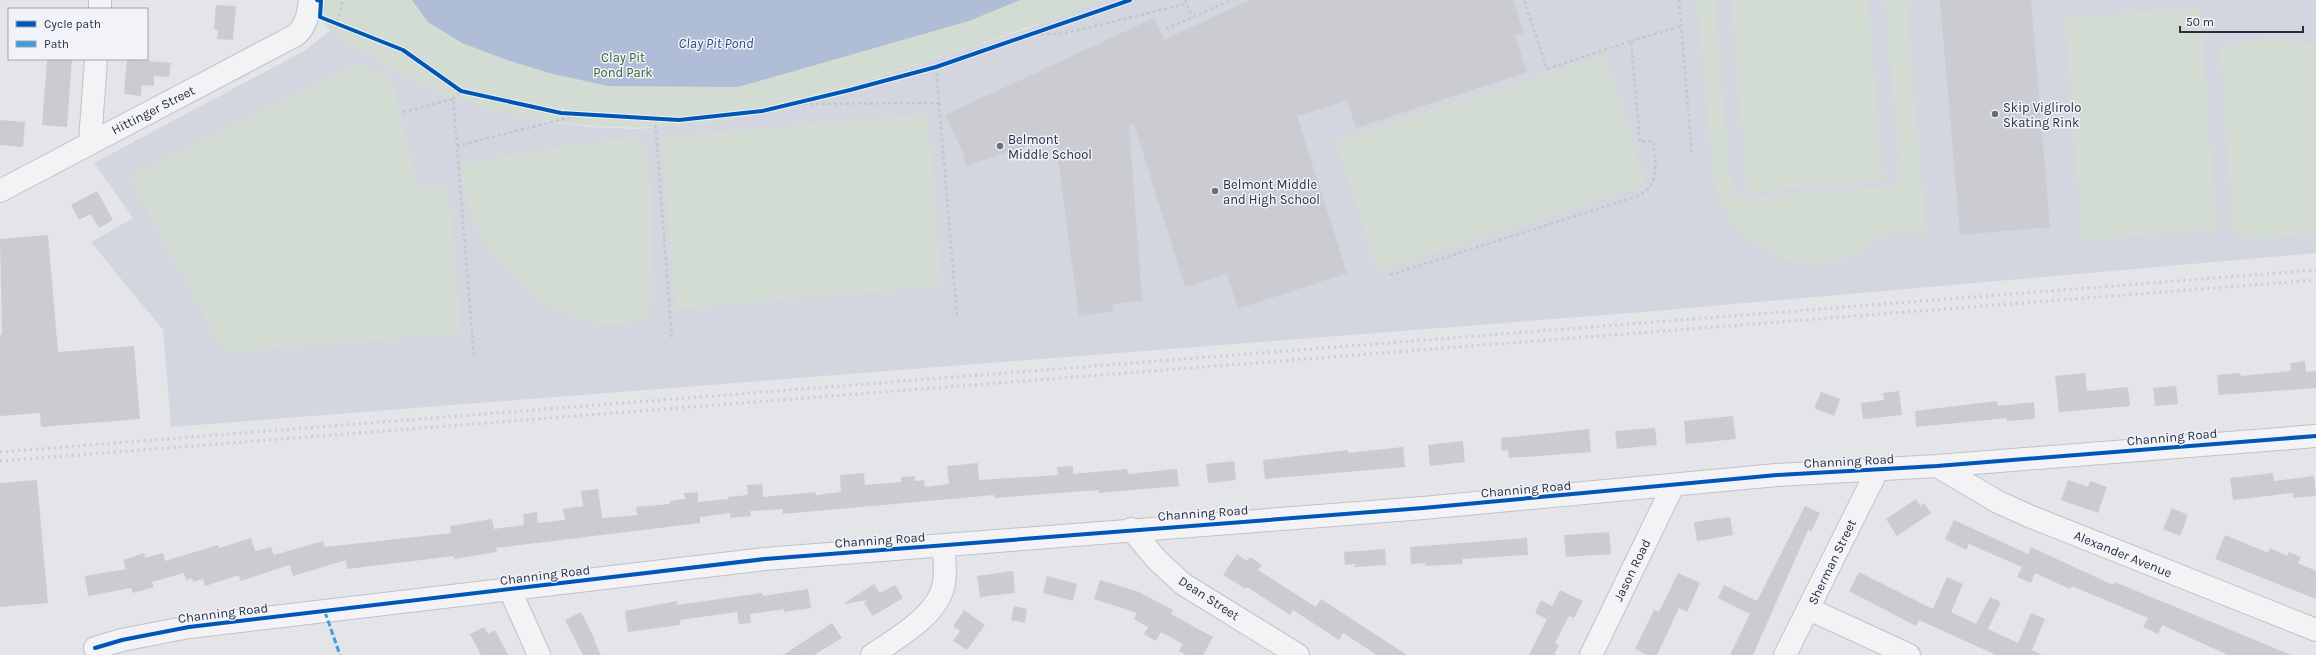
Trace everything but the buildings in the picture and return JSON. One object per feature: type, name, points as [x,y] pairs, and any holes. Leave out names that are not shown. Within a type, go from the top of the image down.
[{"type":"street","name":"Hittinger Street","points":[[0,191],[90,142],[285,41],[304,27],[310,0]]},
{"type":"street","points":[[90,142],[96,60]]},
{"type":"street","name":"Channing Road","points":[[95,648],[129,638],[190,627],[765,559],[944,546],[1131,529],[1431,507],[1770,476],[1937,466],[2316,436]]},
{"type":"street","name":"Alexander Avenue","points":[[1937,466],[1993,499],[2029,516],[2316,630]]},
{"type":"street","name":"Sherman Street","points":[[1785,655],[1878,469]]},
{"type":"street","name":"Jason Road","points":[[1591,655],[1673,486]]},
{"type":"street","name":"Dean Street","points":[[1131,529],[1156,560],[1183,584],[1298,655]]},
{"type":"street","points":[[872,655],[914,626],[934,604],[944,583],[944,546]]},
{"type":"street","points":[[510,590],[538,655]]},
{"type":"street","points":[[1809,609],[1909,655]]},
{"type":"path","points":[[336,22],[342,0]]},
{"type":"path","points":[[1184,0],[1192,17]]},
{"type":"path","points":[[1166,29],[1230,0]]},
{"type":"path","points":[[1524,0],[1546,69],[1681,26]]},
{"type":"path","points":[[1679,0],[1692,154]]},
{"type":"path","points":[[1029,35],[1066,33],[1186,4]]},
{"type":"path","points":[[1390,275],[1638,196],[1646,192],[1654,181],[1656,174],[1653,141],[1640,142],[1631,41]]},
{"type":"path","points":[[936,66],[957,316]]},
{"type":"path","points":[[403,112],[453,99],[460,91]]},
{"type":"path","points":[[453,99],[474,357]]},
{"type":"path","points":[[792,104],[939,104]]},
{"type":"path","points":[[457,146],[580,115]]},
{"type":"path","points":[[655,119],[672,340]]},
{"type":"shaded area","name":"Belmont Middle and High School","points":[[1102,0],[2316,0],[2316,253],[1643,312],[171,427],[163,330],[91,242],[133,218],[94,163],[304,51],[331,30],[393,69],[547,122],[590,127],[638,129],[728,120],[793,104],[1027,29]]},
{"type":"green space","name":"Clay Pit Pond Park","points":[[321,0],[1102,0],[975,45],[814,97],[751,115],[707,123],[653,127],[613,127],[572,124],[532,118],[492,109],[453,97],[416,81],[358,49],[334,33],[327,27],[321,16]]},
{"type":"green space","points":[[1697,0],[1715,0],[1729,169],[1738,198],[1895,186],[1899,160],[1885,0],[1906,0],[1926,232],[1887,235],[1853,256],[1820,264],[1799,263],[1780,257],[1762,249],[1746,236],[1732,221],[1721,204],[1714,184]]},
{"type":"green space","points":[[1731,0],[1868,0],[1883,181],[1747,192]]},
{"type":"green space","points":[[2200,8],[2217,230],[2082,240],[2065,18]]},
{"type":"green space","points":[[2266,39],[2288,40],[2316,46],[2316,234],[2249,239],[2233,230],[2220,48],[2243,42]]},
{"type":"green space","points":[[1604,55],[1646,184],[1377,271],[1335,141]]},
{"type":"green space","points":[[357,64],[392,79],[418,187],[448,184],[462,333],[230,352],[221,347],[132,183],[137,172]]},
{"type":"green space","points":[[928,114],[942,286],[676,309],[661,137]]},
{"type":"green space","points":[[636,138],[647,147],[652,201],[650,320],[608,324],[581,320],[556,309],[536,297],[518,283],[502,267],[478,230],[464,187],[461,164],[585,143]]},
{"type":"water","name":"Clay Pit Pond","points":[[412,0],[1020,0],[969,21],[738,87],[608,86],[553,74],[507,60],[462,43],[428,22]]},
{"type":"railway","points":[[0,452],[2316,270]]},
{"type":"railway","points":[[0,461],[2316,280]]},
{"type":"marked path","points":[[325,612],[340,655]]},
{"type":"cycle path","points":[[317,0],[321,1],[320,17],[403,50],[461,91],[561,113],[679,120],[762,111],[850,90],[936,67],[1130,0]]},
{"type":"cycle path","points":[[95,648],[122,640],[189,627],[765,559],[1423,508],[1777,475],[1937,466],[2316,436]]},
{"type":"place","name":"Skip Viglirolo Skating Rink","points":[[1995,114]]},
{"type":"place","name":"Belmont Middle School","points":[[1000,146]]},
{"type":"place","name":"Belmont Middle and High School","points":[[1215,191]]}]
